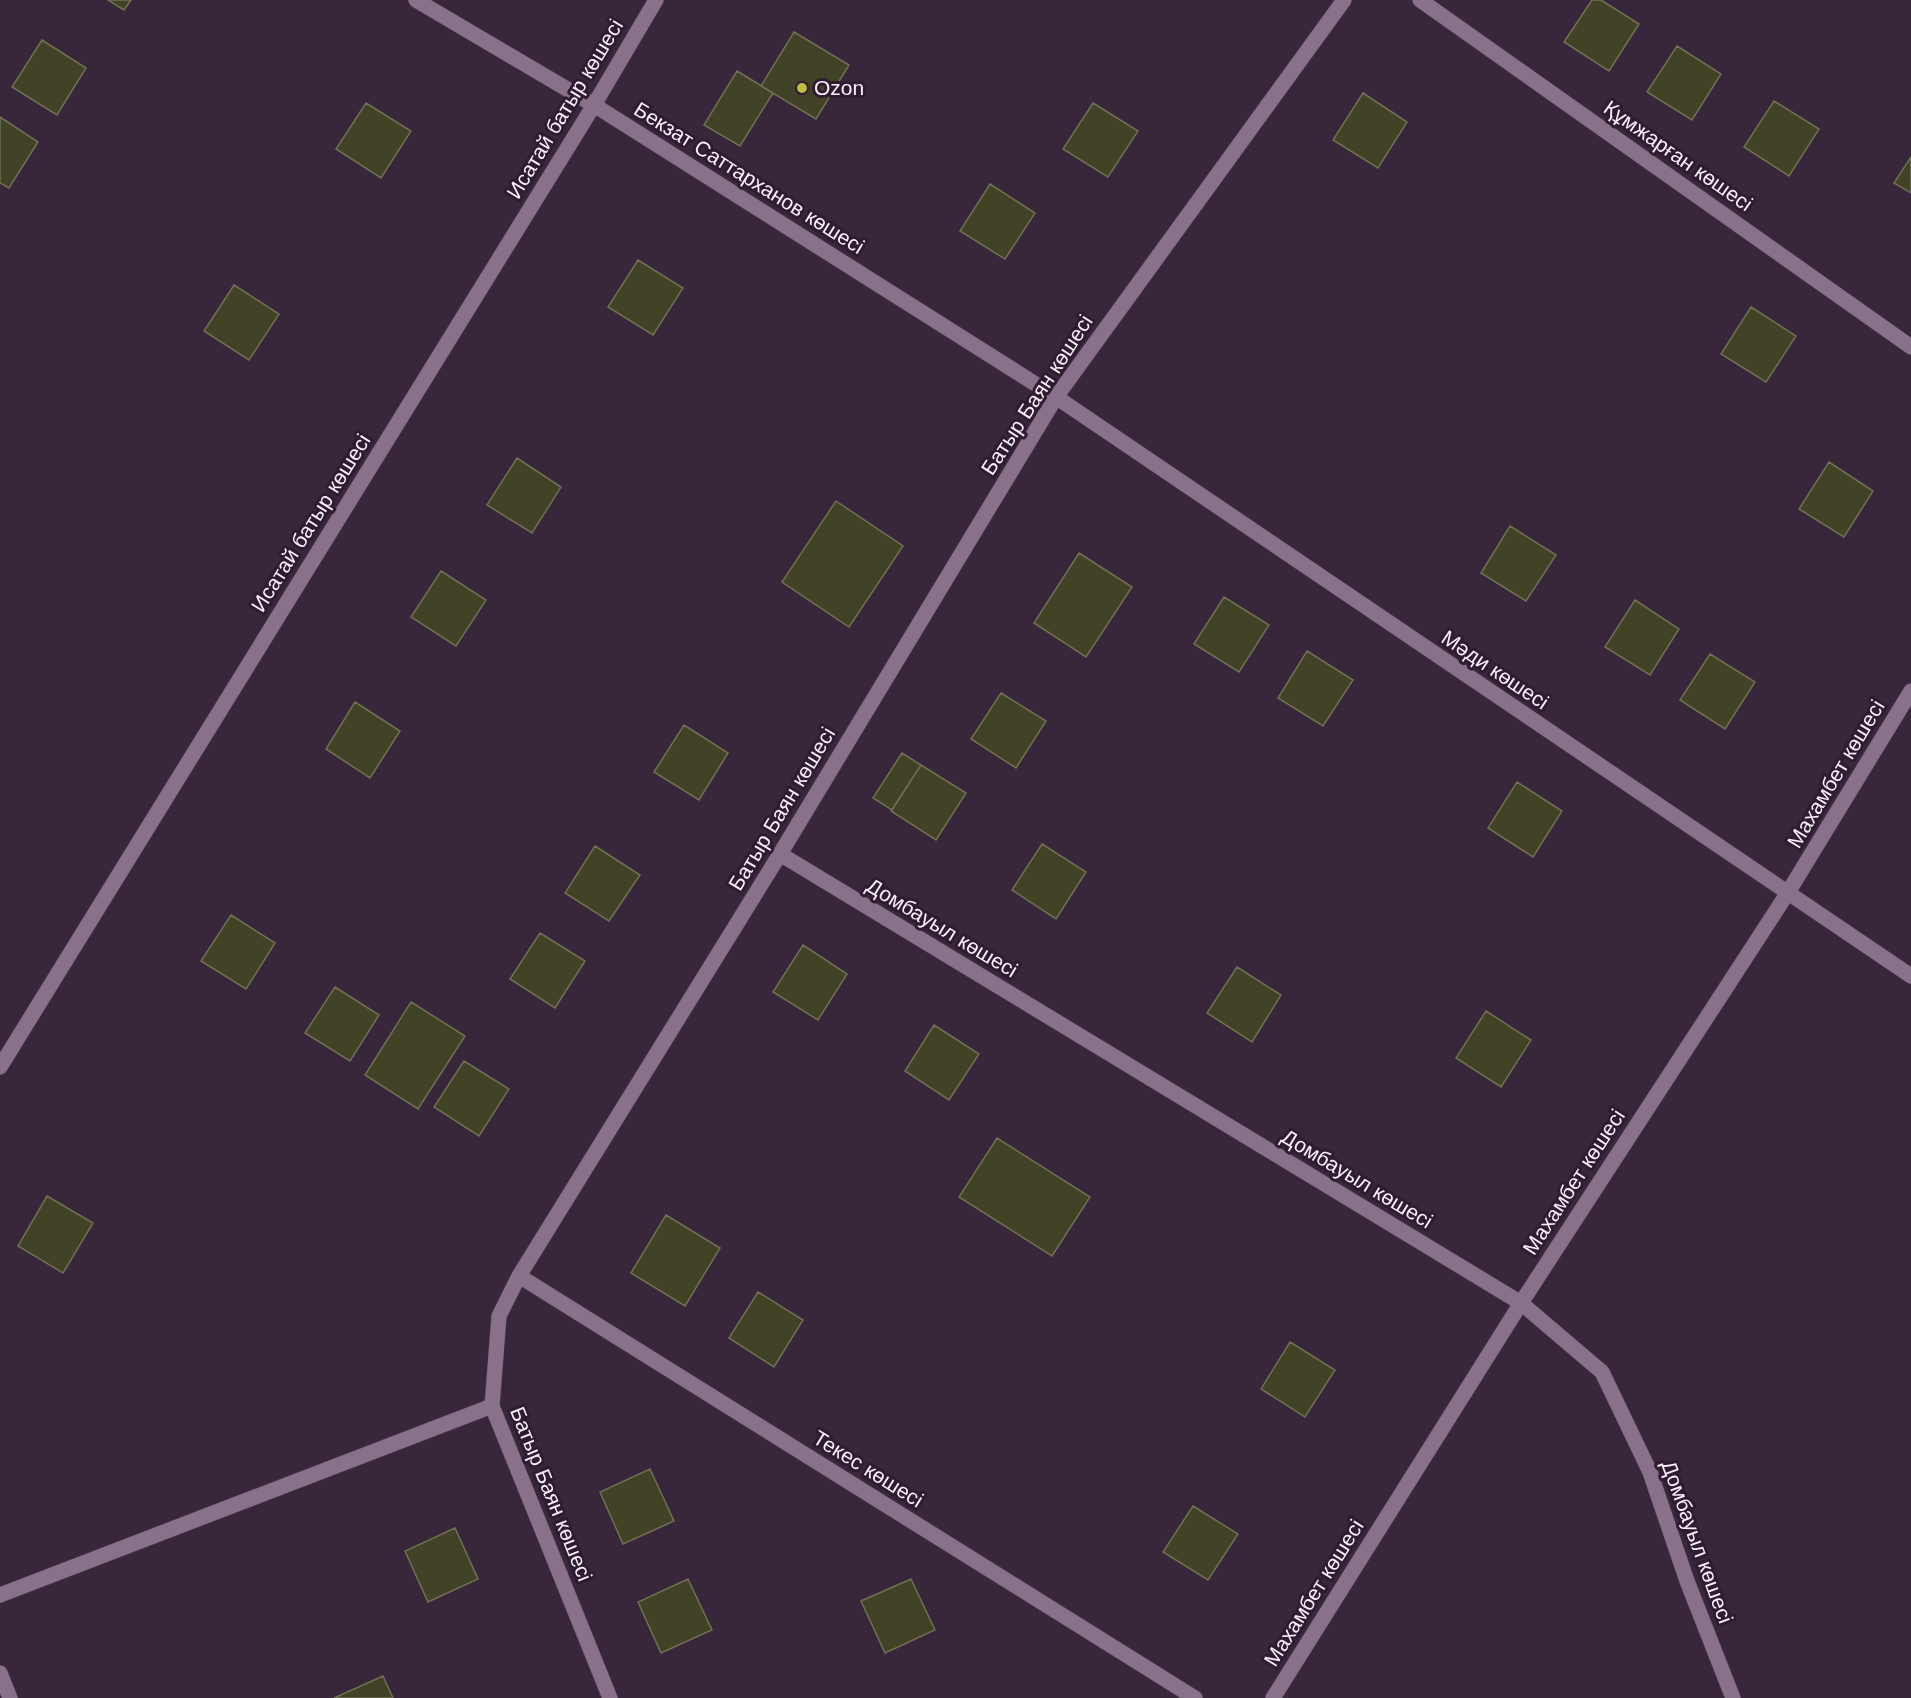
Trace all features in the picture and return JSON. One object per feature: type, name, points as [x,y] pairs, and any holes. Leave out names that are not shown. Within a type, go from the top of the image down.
[{"type":"street","name":"Бекзат Саттарханов көшесі","points":[[416,0],[594,105],[1056,397]]},
{"type":"street","name":"Исатай батыр көшесі","points":[[0,1067],[594,105],[656,0]]},
{"type":"street","name":"Батыр Баян көшесі","points":[[610,1698],[492,1406],[499,1316],[519,1276],[780,854],[1056,397],[1344,0]]},
{"type":"street","name":"Құмжарған көшесі","points":[[1420,0],[1911,346]]},
{"type":"street","name":"Мәди көшесі","points":[[1056,397],[1911,976]]},
{"type":"street","name":"Махамбет көшесі","points":[[1273,1698],[1521,1303],[1787,894],[1911,691]]},
{"type":"street","name":"Домбауыл көшесі","points":[[780,854],[1521,1303],[1602,1372],[1650,1472],[1687,1581],[1733,1698]]},
{"type":"street","name":"Текес көшесі","points":[[519,1276],[1195,1698]]},
{"type":"street","points":[[0,1595],[492,1406]]},
{"type":"street","points":[[0,1673],[10,1698]]},
{"type":"building","points":[[108,0],[131,0],[124,10]]},
{"type":"building","points":[[1592,0],[1601,0],[1639,24],[1609,71],[1564,42]]},
{"type":"building","points":[[794,32],[849,65],[816,119],[761,86]]},
{"type":"building","points":[[42,40],[86,68],[57,115],[12,87]]},
{"type":"building","points":[[1677,46],[1721,74],[1692,120],[1647,92]]},
{"type":"building","points":[[737,71],[773,93],[740,146],[704,125]]},
{"type":"building","points":[[1363,93],[1407,122],[1378,168],[1333,140]]},
{"type":"building","points":[[1774,101],[1819,129],[1789,176],[1744,147]]},
{"type":"building","points":[[366,103],[411,131],[381,178],[336,149]]},
{"type":"building","points":[[1093,103],[1138,131],[1108,177],[1063,149]]},
{"type":"building","points":[[0,117],[38,142],[9,188],[0,183]]},
{"type":"building","points":[[1911,157],[1911,193],[1894,183]]},
{"type":"building","points":[[990,184],[1035,213],[1005,259],[960,231]]},
{"type":"building","points":[[638,260],[683,288],[653,335],[608,307]]},
{"type":"building","points":[[234,285],[279,314],[249,360],[204,331]]},
{"type":"building","points":[[1751,307],[1796,336],[1766,382],[1721,354]]},
{"type":"building","points":[[517,458],[561,487],[532,533],[487,505]]},
{"type":"building","points":[[1829,462],[1873,491],[1844,537],[1799,509]]},
{"type":"building","points":[[836,501],[903,546],[849,627],[782,582]]},
{"type":"building","points":[[1510,526],[1556,555],[1526,601],[1481,573]]},
{"type":"building","points":[[1079,553],[1132,587],[1086,657],[1034,623]]},
{"type":"building","points":[[441,571],[486,600],[456,646],[411,617]]},
{"type":"building","points":[[1224,597],[1269,625],[1239,672],[1194,644]]},
{"type":"building","points":[[1635,600],[1679,629],[1650,675],[1605,647]]},
{"type":"building","points":[[1307,651],[1353,680],[1323,726],[1278,698]]},
{"type":"building","points":[[1710,654],[1755,682],[1725,729],[1680,700]]},
{"type":"building","points":[[1001,693],[1046,721],[1016,768],[971,739]]},
{"type":"building","points":[[355,702],[400,731],[370,778],[326,749]]},
{"type":"building","points":[[684,725],[728,753],[699,800],[654,772]]},
{"type":"building","points":[[902,753],[921,765],[892,810],[873,798]]},
{"type":"building","points":[[921,765],[966,793],[936,840],[891,811]]},
{"type":"building","points":[[1517,782],[1562,811],[1533,857],[1488,828]]},
{"type":"building","points":[[1042,844],[1086,872],[1056,919],[1012,890]]},
{"type":"building","points":[[595,846],[640,875],[609,921],[565,893]]},
{"type":"building","points":[[231,915],[275,943],[246,989],[201,961]]},
{"type":"building","points":[[540,933],[585,961],[555,1008],[510,979]]},
{"type":"building","points":[[803,945],[847,974],[818,1020],[773,992]]},
{"type":"building","points":[[1237,967],[1281,995],[1252,1042],[1207,1013]]},
{"type":"building","points":[[335,987],[379,1015],[350,1061],[305,1033]]},
{"type":"building","points":[[411,1002],[465,1036],[418,1109],[365,1075]]},
{"type":"building","points":[[1486,1011],[1531,1040],[1501,1087],[1456,1058]]},
{"type":"building","points":[[934,1025],[979,1054],[949,1100],[905,1071]]},
{"type":"building","points":[[464,1061],[509,1089],[479,1136],[434,1107]]},
{"type":"building","points":[[997,1138],[1090,1197],[1052,1256],[959,1197]]},
{"type":"building","points":[[47,1196],[93,1223],[63,1273],[18,1246]]},
{"type":"building","points":[[666,1215],[720,1248],[685,1306],[631,1273]]},
{"type":"building","points":[[758,1292],[803,1320],[774,1367],[729,1338]]},
{"type":"building","points":[[1290,1342],[1335,1370],[1305,1417],[1261,1389]]},
{"type":"building","points":[[650,1469],[674,1521],[623,1544],[600,1492]]},
{"type":"building","points":[[1193,1506],[1238,1534],[1208,1580],[1163,1552]]},
{"type":"building","points":[[455,1528],[478,1579],[428,1602],[405,1551]]},
{"type":"building","points":[[688,1579],[712,1630],[661,1653],[638,1602]]},
{"type":"building","points":[[911,1579],[935,1630],[885,1653],[861,1601]]},
{"type":"building","points":[[383,1676],[393,1698],[334,1698]]},
{"type":"place","name":"Ozon","points":[[802,88]]}]
